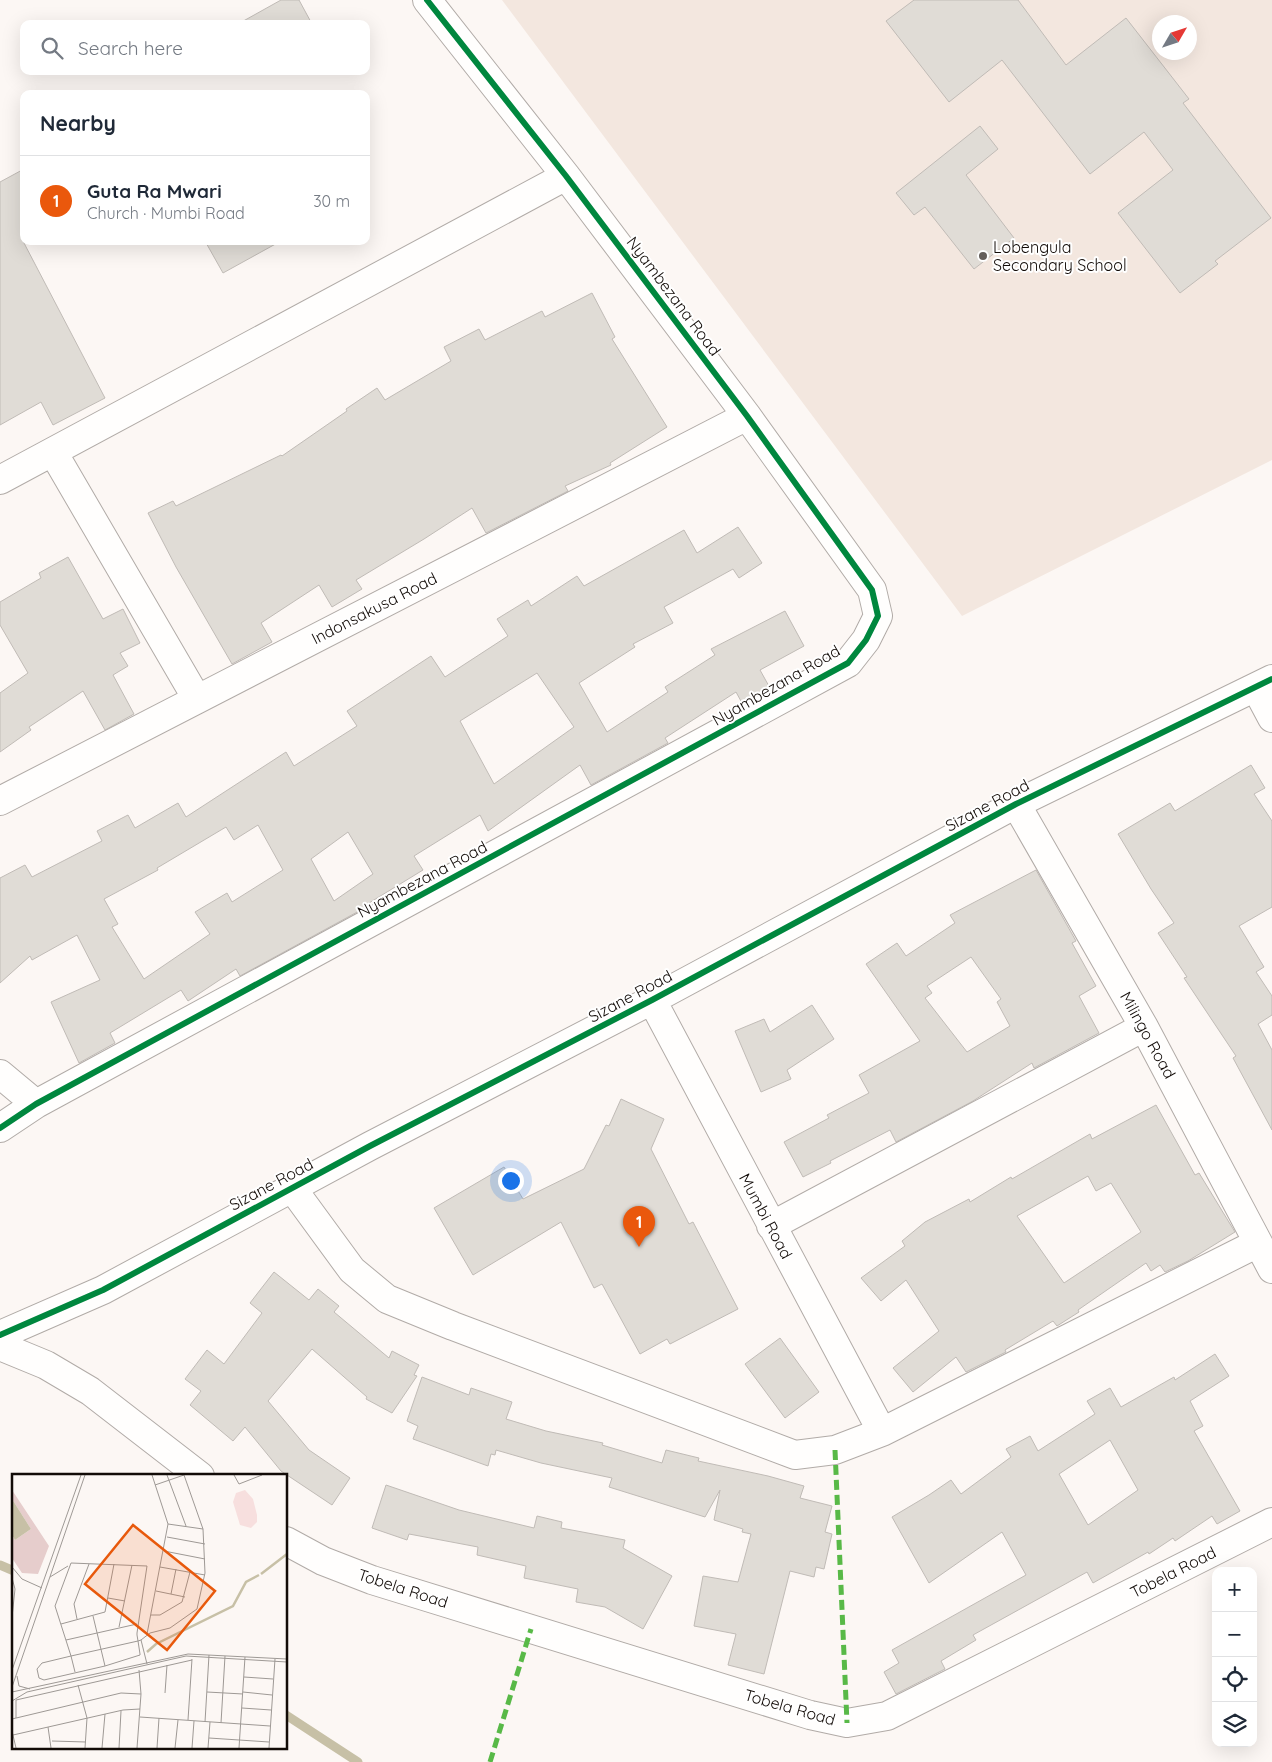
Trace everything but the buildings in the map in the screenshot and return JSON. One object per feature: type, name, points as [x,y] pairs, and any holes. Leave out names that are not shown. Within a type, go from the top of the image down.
[{"type":"street","name":"Nyambezana Road","points":[[0,1128],[36,1104],[848,663],[866,640],[878,616],[872,590],[747,416],[566,176],[428,0]]},
{"type":"street","points":[[0,480],[566,176]]},
{"type":"street","name":"Indonsakusa Road","points":[[0,801],[747,416]]},
{"type":"street","points":[[53,452],[197,699]]},
{"type":"street","points":[[1264,684],[1272,718]]},
{"type":"street","name":"Sizane Road","points":[[0,1335],[103,1290],[292,1188],[652,1000],[1016,804],[1264,684]]},
{"type":"street","name":"Milingo Road","points":[[1016,804],[1144,1027],[1272,1269]]},
{"type":"street","name":"Mumbi Road","points":[[652,1000],[882,1432]]},
{"type":"street","points":[[772,1226],[1144,1027]]},
{"type":"street","points":[[0,1074],[36,1104]]},
{"type":"street","points":[[292,1188],[352,1270],[387,1299],[795,1456],[835,1450],[882,1432],[1258,1243]]},
{"type":"street","points":[[0,1346],[46,1366],[90,1390],[197,1474]]},
{"type":"street","name":"Tobela Road","points":[[288,1542],[324,1561],[372,1580],[810,1715],[846,1723],[887,1716],[1272,1522]]},
{"type":"shaded area","name":"Lobengula Secondary School","points":[[502,0],[1272,0],[1272,460],[962,616]]},
{"type":"waterway","points":[[0,1565],[12,1570]]},
{"type":"waterway","points":[[288,1716],[358,1762]]},
{"type":"marked path","points":[[835,1450],[847,1723]]},
{"type":"marked path","points":[[490,1762],[531,1629]]},
{"type":"cycle path","points":[[0,1128],[36,1104],[848,663],[866,640],[878,616],[872,590],[747,416],[566,176],[427,0]]},
{"type":"cycle path","points":[[0,1335],[103,1290],[370,1146],[652,1000],[1016,804],[1272,679]]},
{"type":"place","name":"Lobengula Secondary School","points":[[983,256]]},
{"type":"place","name":"Guta Ra Mwari","points":[[639,1247]]}]
